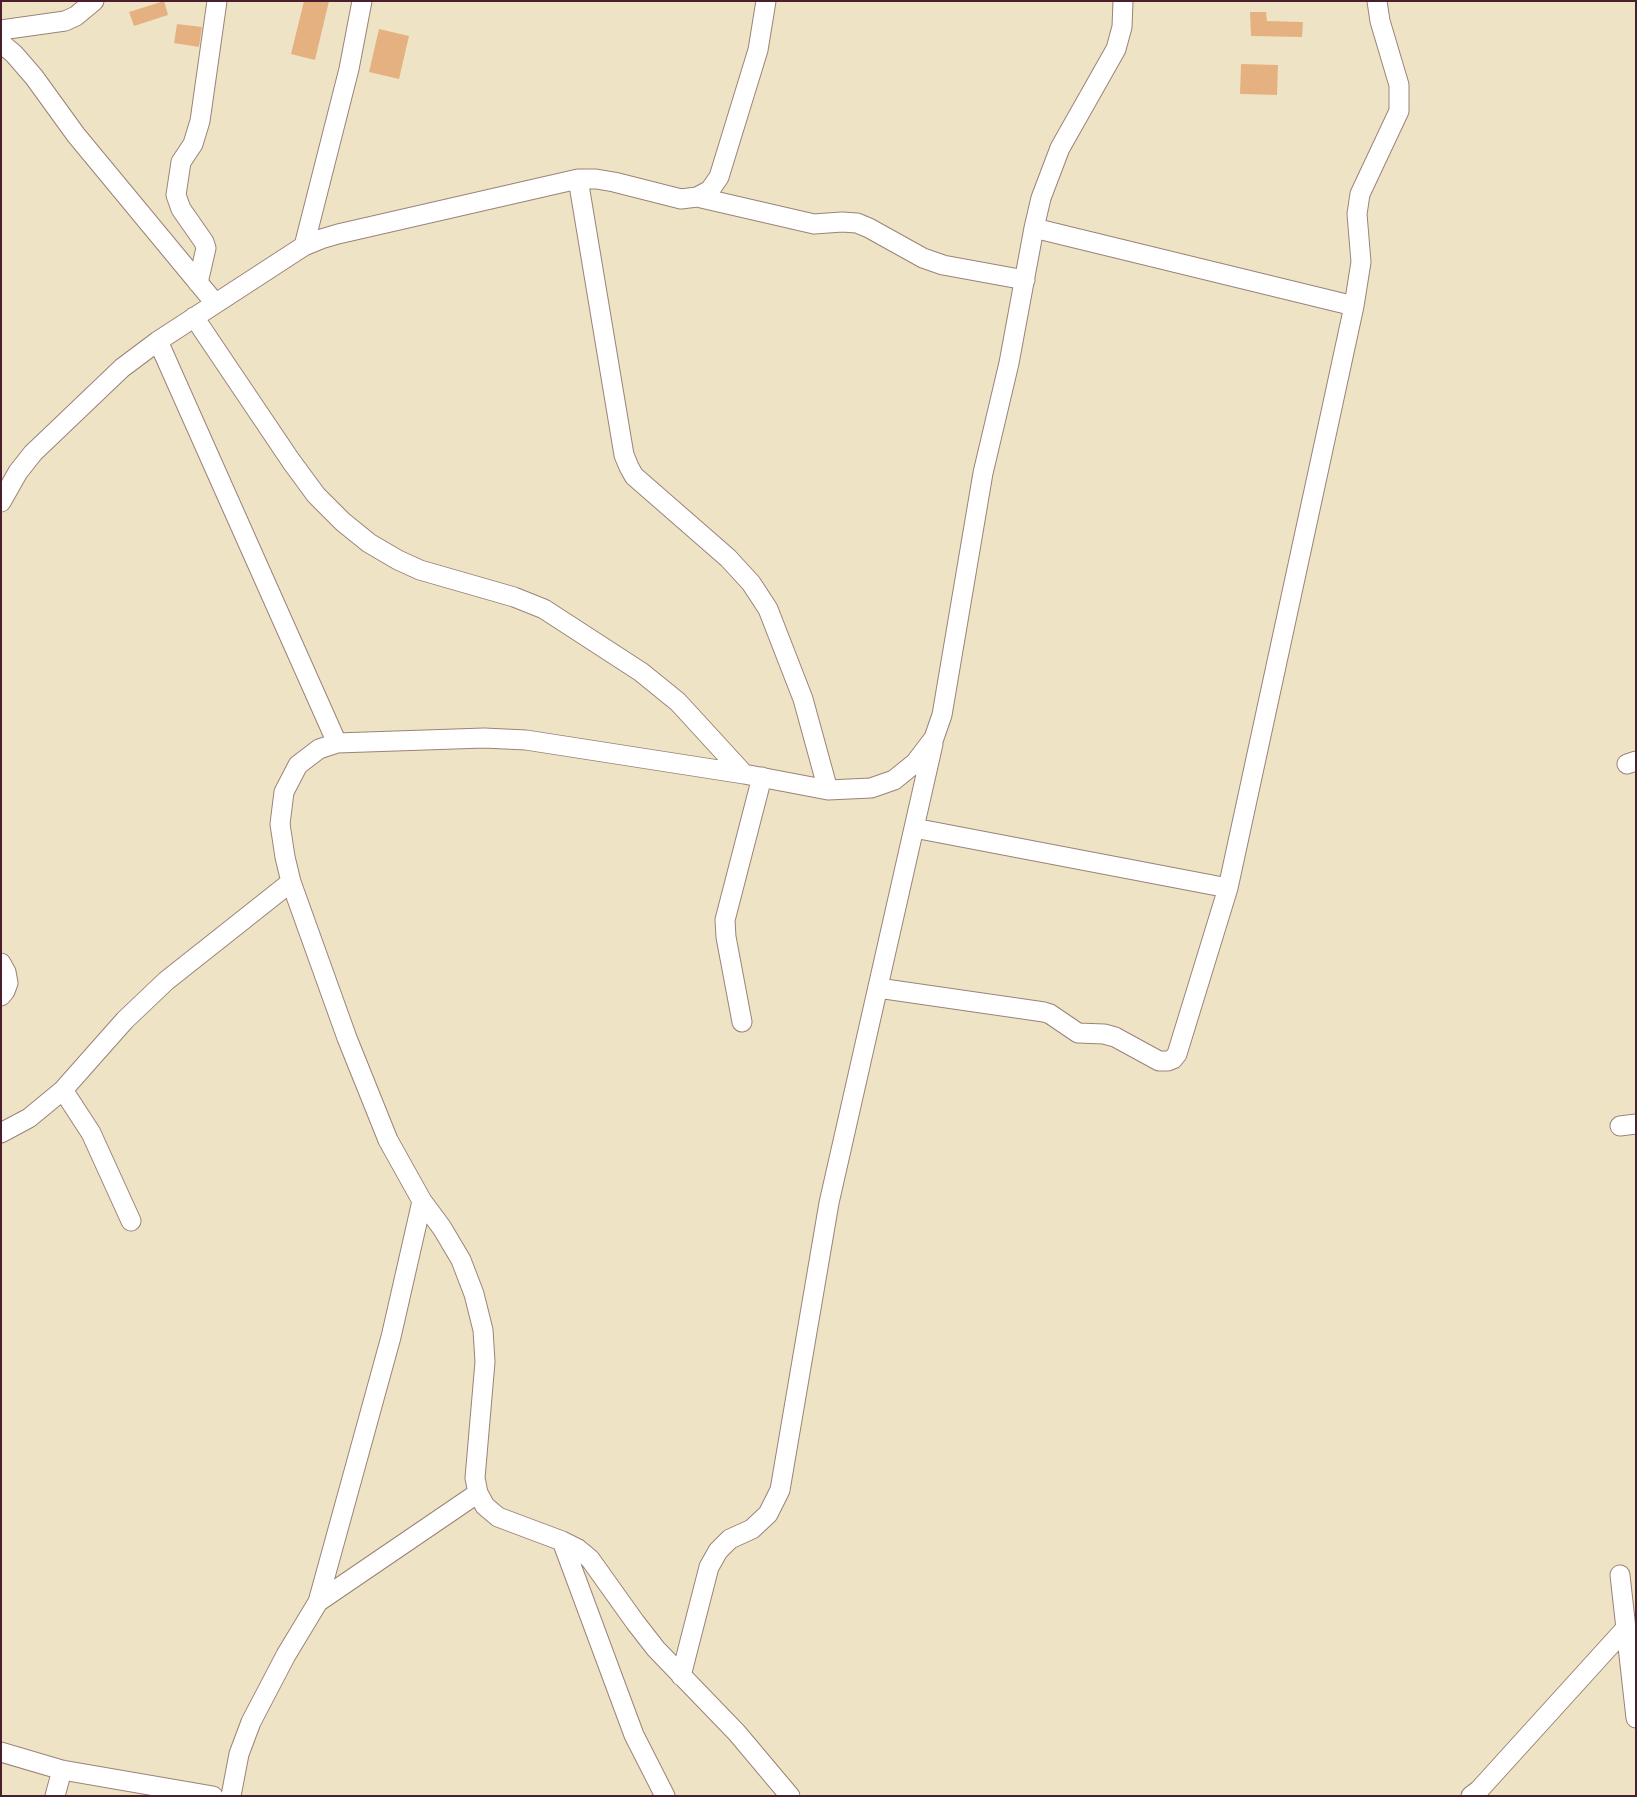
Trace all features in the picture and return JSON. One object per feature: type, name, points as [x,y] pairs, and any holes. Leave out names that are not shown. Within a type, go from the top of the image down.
[{"type":"street","points":[[1,30],[65,21],[76,16],[94,1]]},
{"type":"street","points":[[198,283],[206,248],[204,242],[181,210],[176,195],[181,162],[195,139],[200,121],[217,1]]},
{"type":"street","points":[[304,246],[348,69],[362,1]]},
{"type":"street","points":[[697,197],[710,190],[719,177],[758,50],[766,1]]},
{"type":"street","points":[[681,1676],[709,1567],[718,1551],[730,1539],[752,1529],[768,1514],[780,1490],[829,1202],[934,738],[942,715],[983,473],[1009,363],[1034,228],[1041,198],[1060,148],[1116,49],[1122,27],[1123,1]]},
{"type":"street","points":[[878,988],[1044,1012],[1078,1033],[1104,1034],[1115,1037],[1159,1061],[1168,1061],[1177,1054],[1228,888],[1354,306],[1361,262],[1357,214],[1360,194],[1399,111],[1399,85],[1380,21],[1377,1]]},
{"type":"street","points":[[1,43],[14,54],[34,77],[76,135],[215,304]]},
{"type":"street","points":[[578,180],[626,461],[634,476],[728,558],[751,582],[768,609],[803,699],[828,790]]},
{"type":"street","points":[[1,502],[18,472],[33,453],[122,368],[158,341],[304,246],[338,234],[578,180],[605,180],[681,199],[697,197],[814,224],[856,223],[869,228],[923,258],[943,265],[1025,280]]},
{"type":"street","points":[[1034,228],[1354,306]]},
{"type":"street","points":[[194,318],[291,461],[316,495],[343,522],[369,543],[420,570],[544,609],[641,672],[678,702],[753,776]]},
{"type":"street","points":[[158,341],[337,743]]},
{"type":"street","points":[[790,1796],[736,1733],[681,1676],[635,1622],[590,1559],[578,1549],[562,1541],[498,1517],[484,1506],[478,1493],[475,1478],[485,1362],[483,1330],[474,1294],[460,1260],[442,1228],[422,1201],[388,1140],[347,1038],[284,858],[280,824],[284,792],[298,765],[319,749],[337,743],[484,738],[526,740],[753,776],[828,790],[871,788],[894,780],[915,763],[934,738]]},
{"type":"street","points":[[742,1022],[726,937],[725,920],[753,776]]},
{"type":"street","points":[[914,828],[1228,888]]},
{"type":"street","points":[[1,1133],[29,1118],[63,1090],[125,1020],[166,981],[291,882]]},
{"type":"street","points":[[1,963],[6,972],[8,983],[1,996]]},
{"type":"street","points":[[63,1090],[90,1133],[131,1221]]},
{"type":"street","points":[[231,1796],[239,1754],[251,1722],[286,1655],[318,1602],[391,1337],[422,1201]]},
{"type":"street","points":[[318,1602],[478,1493]]},
{"type":"street","points":[[562,1541],[634,1735],[665,1796]]},
{"type":"street","points":[[1620,1576],[1636,1718]]},
{"type":"street","points":[[1471,1796],[1479,1790],[1626,1628]]},
{"type":"street","points":[[1,1752],[62,1770],[213,1796]]},
{"type":"street","points":[[55,1796],[62,1770]]},
{"type":"building","points":[[164,1],[168,15],[134,26],[129,12]]},
{"type":"building","points":[[304,1],[329,1],[315,60],[291,54]]},
{"type":"building","points":[[1250,12],[1266,12],[1267,21],[1303,22],[1302,37],[1251,36]]},
{"type":"building","points":[[177,24],[202,27],[199,47],[174,43]]},
{"type":"building","points":[[379,29],[409,36],[399,79],[369,72]]},
{"type":"building","points":[[1241,64],[1278,65],[1277,95],[1240,94]]}]
